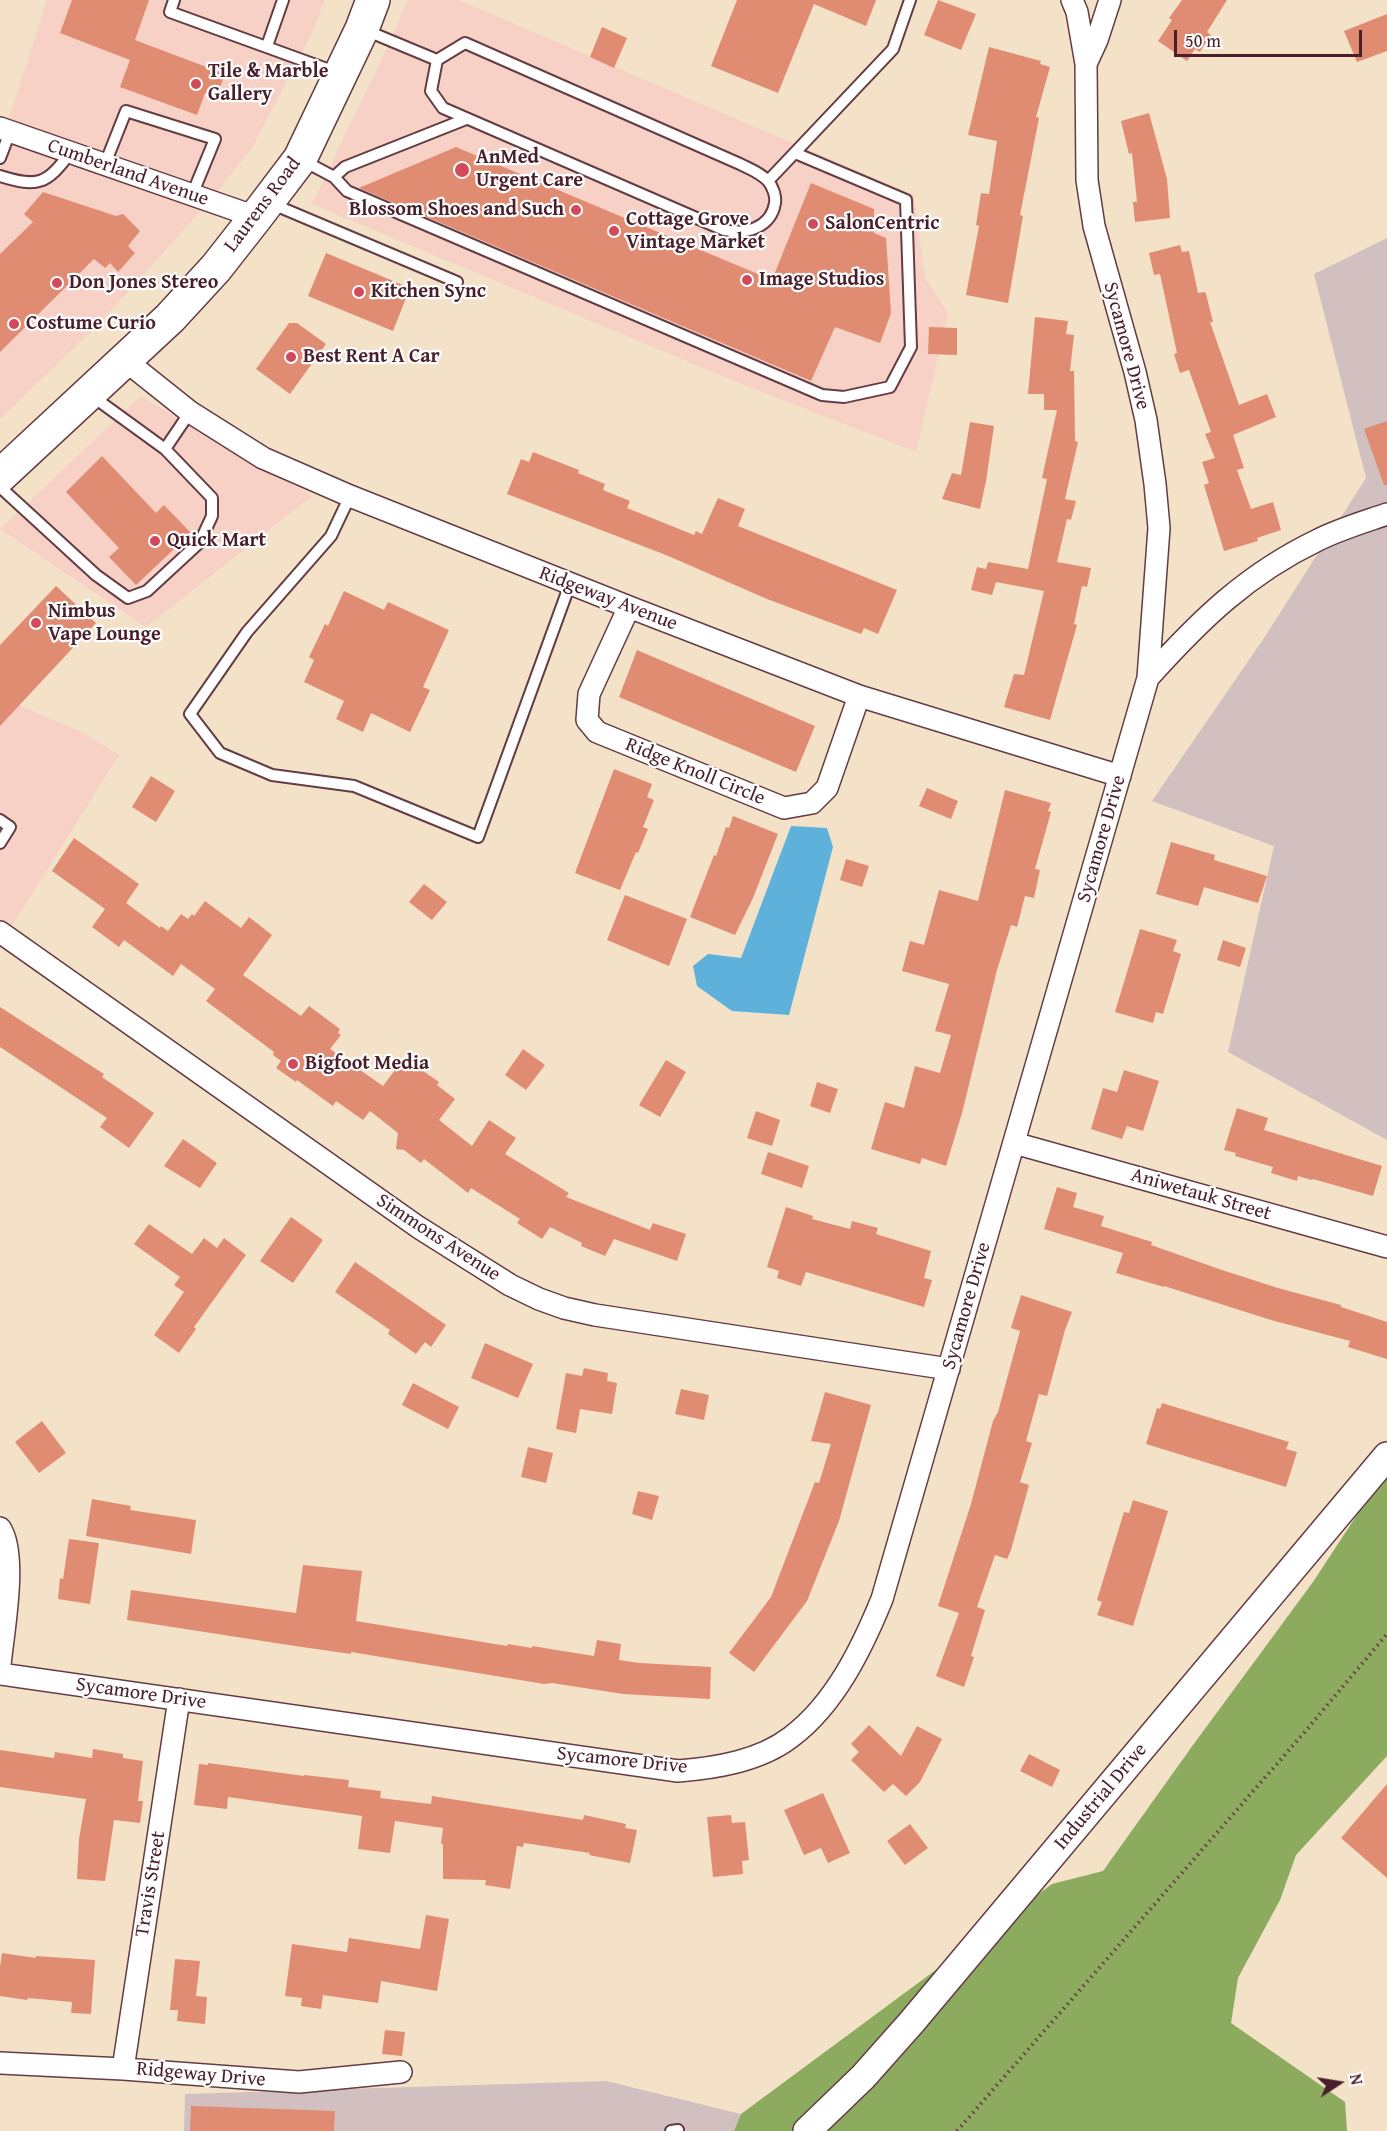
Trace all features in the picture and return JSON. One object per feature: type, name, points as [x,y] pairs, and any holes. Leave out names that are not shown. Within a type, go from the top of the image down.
[{"type":"main road","name":"Laurens Road","points":[[0,476],[126,361],[198,287],[261,209],[300,159],[368,14]]},
{"type":"street","name":"Sycamore Drive","points":[[0,1674],[678,1771],[739,1761],[766,1751],[790,1737],[810,1720],[852,1663],[868,1634],[882,1599],[1148,678],[1159,528],[1155,484],[1146,420],[1135,372],[1094,226],[1087,180],[1086,64],[1077,12],[1072,0]]},
{"type":"street","name":"Sycamore Drive","points":[[1086,64],[1097,40],[1110,0]]},
{"type":"street","name":"Cumberland Avenue","points":[[5,130],[192,195],[261,209]]},
{"type":"street","name":"Ridgeway Avenue","points":[[126,361],[190,412],[263,458],[350,496],[859,696],[1120,776]]},
{"type":"street","points":[[1148,678],[1193,628],[1233,593],[1276,564],[1319,540],[1387,514]]},
{"type":"street","name":"Ridge Knoll Circle","points":[[629,607],[589,694],[587,720],[597,732],[784,808],[812,803],[826,788],[859,696]]},
{"type":"street","name":"Simmons Avenue","points":[[0,932],[418,1227],[510,1285],[539,1299],[595,1315],[949,1369]]},
{"type":"street","name":"Aniwetauk Street","points":[[1014,1143],[1387,1247]]},
{"type":"street","name":"Industrial Drive","points":[[807,2131],[863,2077],[911,2023],[1387,1456]]},
{"type":"street","points":[[0,1528],[7,1548],[9,1570],[0,1665]]},
{"type":"street","name":"Travis Street","points":[[123,2068],[179,1699]]},
{"type":"street","name":"Ridgeway Drive","points":[[0,2063],[123,2068],[299,2082],[401,2072]]},
{"type":"lane","points":[[174,0],[170,12],[341,74]]},
{"type":"lane","points":[[267,46],[284,0]]},
{"type":"lane","points":[[768,181],[893,49],[910,0]]},
{"type":"lane","points":[[368,14],[437,60]]},
{"type":"lane","points":[[465,43],[758,173],[768,181],[775,196],[772,214],[768,220],[754,229],[732,232],[466,119],[442,108],[431,91],[437,60],[465,43]]},
{"type":"lane","points":[[105,164],[126,111],[214,139],[192,195]]},
{"type":"lane","points":[[334,177],[345,167],[466,119]]},
{"type":"lane","points":[[0,158],[5,130]]},
{"type":"lane","points":[[0,176],[21,183],[36,183],[55,174],[70,153]]},
{"type":"lane","points":[[300,159],[334,177],[346,191],[822,395],[844,397],[890,387],[911,347],[906,200],[795,153]]},
{"type":"lane","points":[[261,209],[457,282]]},
{"type":"lane","points":[[0,487],[96,575],[128,598],[147,591],[200,542],[212,516],[212,498],[165,449],[90,394]]},
{"type":"lane","points":[[165,449],[190,412]]},
{"type":"lane","points":[[350,496],[331,536],[247,632],[190,714],[220,753],[272,775],[354,786],[478,837],[570,584]]},
{"type":"lane","points":[[0,820],[10,826],[0,843]]},
{"type":"path","points":[[957,2131],[1303,1734],[1387,1634]]},
{"type":"shaded area","points":[[47,0],[325,0],[310,37],[253,146],[216,194],[98,325],[0,419],[0,115],[9,118]]},
{"type":"shaded area","points":[[408,0],[459,0],[914,195],[925,278],[948,313],[916,452],[739,383],[312,204]]},
{"type":"shaded area","points":[[1387,238],[1387,1140],[1228,1052],[1274,846],[1152,801],[1264,638],[1366,478],[1314,274]]},
{"type":"shaded area","points":[[141,396],[312,496],[146,627],[0,529]]},
{"type":"shaded area","points":[[0,697],[84,733],[119,755],[11,927],[0,919]]},
{"type":"shaded area","points":[[606,2081],[741,2114],[734,2131],[184,2131],[185,2094]]},
{"type":"green space","points":[[1387,1469],[1387,1756],[1296,1855],[1280,1900],[1238,1978],[1231,2023],[1345,2102],[1347,2131],[734,2131],[741,2114],[1052,1884],[1103,1871],[1313,1582]]},
{"type":"water","points":[[791,826],[827,828],[833,847],[789,1015],[732,1011],[697,986],[693,966],[708,954],[741,958]]},
{"type":"building","points":[[72,0],[149,0],[135,40],[225,74],[216,98],[205,93],[197,115],[120,87],[130,60],[60,33]]},
{"type":"building","points":[[737,0],[876,0],[866,26],[814,4],[778,93],[711,66]]},
{"type":"building","points":[[938,0],[976,14],[961,50],[924,35]]},
{"type":"building","points":[[1182,0],[1227,0],[1207,32],[1211,35],[1200,52],[1195,49],[1187,61],[1158,41],[1172,20],[1169,18]]},
{"type":"building","points":[[1387,14],[1387,51],[1357,62],[1344,31]]},
{"type":"building","points":[[602,27],[627,38],[614,68],[590,57]]},
{"type":"building","points":[[989,47],[1041,61],[1040,64],[1050,67],[1036,117],[1039,118],[1020,215],[1023,216],[1008,303],[966,295],[979,226],[976,225],[981,193],[989,194],[997,141],[968,135]]},
{"type":"building","points":[[1149,113],[1167,179],[1170,218],[1135,222],[1133,202],[1137,202],[1132,153],[1129,154],[1121,121]]},
{"type":"building","points":[[456,147],[772,280],[811,183],[874,209],[874,233],[886,238],[891,313],[880,343],[835,327],[811,381],[359,188]]},
{"type":"building","points":[[43,192],[116,216],[123,214],[140,231],[128,246],[135,253],[118,272],[110,263],[105,268],[94,259],[0,352],[0,254],[33,222],[24,214]]},
{"type":"building","points":[[1180,245],[1182,252],[1189,251],[1198,293],[1205,292],[1206,294],[1213,322],[1210,322],[1239,405],[1267,394],[1276,417],[1233,435],[1244,468],[1237,470],[1251,509],[1273,502],[1281,530],[1257,538],[1258,541],[1224,551],[1204,485],[1209,483],[1202,462],[1215,458],[1205,434],[1211,432],[1189,370],[1180,373],[1174,354],[1177,353],[1160,274],[1154,275],[1149,253]]},
{"type":"building","name":"Kitchen Sync","points":[[326,253],[410,288],[393,331],[308,296]]},
{"type":"building","points":[[1035,317],[1068,321],[1066,334],[1074,335],[1070,371],[1074,371],[1075,441],[1078,442],[1065,499],[1076,501],[1071,520],[1067,519],[1057,562],[1091,568],[1087,587],[1082,586],[1074,624],[1077,625],[1050,720],[1004,707],[1014,674],[1024,675],[1044,591],[996,582],[992,595],[971,590],[977,567],[986,569],[988,562],[1028,569],[1047,479],[1042,478],[1057,410],[1044,410],[1044,394],[1028,394]]},
{"type":"building","name":"Best Rent A Car","points":[[289,323],[297,323],[326,344],[290,394],[256,369]]},
{"type":"building","points":[[929,327],[957,328],[957,355],[928,354]]},
{"type":"building","points":[[1387,421],[1387,485],[1384,485],[1364,429]]},
{"type":"building","points":[[970,422],[994,426],[980,509],[942,499],[952,473],[961,475]]},
{"type":"building","points":[[533,452],[579,470],[578,473],[605,484],[603,490],[630,501],[627,508],[694,535],[696,531],[702,534],[718,498],[745,509],[738,526],[897,590],[878,634],[864,628],[861,634],[767,599],[666,555],[507,494],[521,459],[529,462]]},
{"type":"building","points":[[102,456],[156,513],[164,505],[191,533],[136,585],[109,557],[119,548],[66,492]]},
{"type":"building","points":[[56,586],[96,623],[0,726],[0,645]]},
{"type":"building","points":[[344,591],[384,610],[388,602],[449,630],[423,687],[430,690],[410,732],[371,713],[363,732],[336,719],[344,701],[304,682],[314,660],[309,657],[325,624],[328,626]]},
{"type":"building","points":[[637,650],[815,726],[796,772],[619,697]]},
{"type":"building","points":[[614,769],[652,784],[647,797],[654,800],[643,827],[648,829],[620,890],[575,873]]},
{"type":"building","points":[[151,776],[175,791],[156,822],[132,807]]},
{"type":"building","points":[[927,788],[958,801],[951,819],[919,806]]},
{"type":"building","points":[[1005,790],[1051,803],[1048,811],[1051,812],[1035,869],[1040,870],[1034,898],[1025,896],[1017,927],[1011,925],[946,1166],[922,1158],[920,1164],[871,1149],[885,1102],[904,1108],[915,1066],[940,1073],[951,1035],[935,1031],[949,984],[902,971],[910,941],[924,945],[939,890],[978,901]]},
{"type":"building","points":[[733,816],[778,834],[753,898],[735,935],[690,917],[714,855],[716,856],[726,827],[729,828]]},
{"type":"building","points":[[74,838],[139,884],[126,903],[160,928],[161,926],[168,931],[181,914],[188,919],[192,914],[194,916],[205,901],[241,928],[249,917],[272,935],[243,975],[301,1016],[309,1006],[340,1029],[338,1033],[341,1035],[330,1049],[383,1086],[404,1058],[439,1082],[437,1085],[455,1099],[439,1120],[472,1146],[489,1120],[516,1138],[505,1154],[569,1193],[566,1197],[650,1230],[653,1223],[686,1234],[677,1261],[614,1239],[605,1256],[581,1246],[582,1243],[550,1227],[542,1239],[517,1223],[520,1219],[471,1188],[468,1193],[424,1159],[421,1163],[404,1150],[396,1149],[398,1133],[370,1111],[363,1120],[336,1101],[333,1106],[276,1068],[281,1061],[273,1055],[274,1052],[206,1001],[215,989],[181,964],[173,976],[124,940],[119,947],[92,927],[105,909],[52,871]]},
{"type":"building","points":[[1171,842],[1215,855],[1214,860],[1267,876],[1258,903],[1204,887],[1198,906],[1156,894]]},
{"type":"building","points":[[846,859],[869,866],[862,887],[840,880]]},
{"type":"building","points":[[424,884],[447,902],[432,920],[409,902]]},
{"type":"building","points":[[625,895],[687,919],[669,966],[607,940]]},
{"type":"building","points":[[1140,929],[1177,940],[1173,951],[1181,954],[1163,1014],[1156,1012],[1153,1023],[1115,1012]]},
{"type":"building","points":[[1223,940],[1246,948],[1240,967],[1217,960]]},
{"type":"building","points":[[0,1007],[104,1074],[102,1077],[154,1113],[129,1148],[100,1127],[107,1118],[0,1047]]},
{"type":"building","points":[[523,1049],[545,1065],[526,1090],[505,1075]]},
{"type":"building","points":[[666,1060],[686,1072],[660,1117],[639,1105]]},
{"type":"building","points":[[1124,1070],[1159,1081],[1143,1131],[1127,1126],[1122,1139],[1091,1129],[1103,1088],[1117,1092]]},
{"type":"building","points":[[817,1082],[838,1089],[830,1113],[810,1106]]},
{"type":"building","points":[[1237,1108],[1268,1118],[1264,1130],[1382,1166],[1373,1196],[1313,1179],[1298,1176],[1297,1181],[1271,1173],[1273,1167],[1235,1156],[1236,1153],[1224,1150]]},
{"type":"building","points":[[756,1111],[780,1120],[772,1146],[747,1138]]},
{"type":"building","points":[[183,1139],[217,1163],[200,1188],[164,1166]]},
{"type":"building","points":[[768,1152],[809,1166],[802,1188],[761,1174]]},
{"type":"building","points":[[1057,1187],[1077,1193],[1073,1207],[1104,1216],[1101,1226],[1152,1242],[1151,1245],[1222,1270],[1341,1305],[1341,1307],[1387,1322],[1387,1359],[1348,1347],[1350,1341],[1271,1320],[1116,1273],[1123,1253],[1044,1229]]},
{"type":"building","points":[[786,1207],[813,1216],[812,1219],[850,1229],[852,1221],[878,1228],[876,1234],[931,1251],[924,1278],[932,1280],[924,1307],[806,1272],[801,1286],[777,1278],[779,1271],[767,1267]]},
{"type":"building","points":[[291,1217],[323,1240],[293,1283],[260,1261]]},
{"type":"building","points":[[149,1224],[192,1254],[204,1238],[217,1248],[224,1238],[246,1255],[194,1327],[196,1329],[179,1353],[154,1335],[184,1292],[174,1285],[180,1277],[134,1244]]},
{"type":"building","points":[[355,1262],[446,1325],[431,1347],[425,1342],[416,1354],[388,1334],[390,1330],[335,1292]]},
{"type":"building","points":[[1021,1295],[1072,1312],[1047,1396],[1039,1394],[1026,1441],[1032,1443],[1020,1482],[1029,1485],[1011,1550],[1007,1559],[995,1555],[977,1607],[985,1610],[964,1687],[936,1676],[959,1613],[938,1606],[971,1504],[1020,1331],[1011,1328]]},
{"type":"building","points":[[485,1343],[533,1364],[518,1398],[471,1378]]},
{"type":"building","points":[[584,1368],[608,1373],[607,1381],[617,1383],[612,1414],[580,1409],[576,1433],[556,1429],[566,1373],[582,1376]]},
{"type":"building","points":[[413,1383],[459,1407],[448,1429],[402,1405]]},
{"type":"building","points":[[681,1389],[709,1395],[704,1420],[675,1414]]},
{"type":"building","points":[[825,1392],[871,1405],[839,1521],[807,1601],[754,1672],[729,1653],[771,1597],[815,1482],[819,1483],[831,1444],[811,1441]]},
{"type":"building","points":[[1162,1403],[1289,1442],[1286,1449],[1297,1452],[1286,1487],[1146,1444],[1157,1408],[1160,1409]]},
{"type":"building","points":[[42,1421],[66,1453],[39,1473],[15,1442]]},
{"type":"building","points":[[528,1447],[553,1453],[546,1483],[521,1477]]},
{"type":"building","points":[[638,1491],[659,1496],[652,1520],[632,1514]]},
{"type":"building","points":[[92,1499],[131,1506],[130,1510],[196,1520],[191,1554],[86,1536]]},
{"type":"building","points":[[1133,1500],[1168,1511],[1133,1626],[1097,1615],[1102,1602],[1097,1600],[1124,1512],[1129,1513]]},
{"type":"building","points":[[69,1539],[99,1543],[90,1604],[58,1599],[60,1578],[63,1579]]},
{"type":"building","points":[[303,1565],[362,1571],[356,1621],[507,1646],[508,1644],[532,1648],[532,1646],[594,1656],[597,1640],[621,1644],[619,1660],[711,1667],[710,1699],[623,1694],[552,1683],[544,1684],[351,1652],[351,1654],[127,1620],[131,1590],[296,1613]]},
{"type":"building","points":[[869,1725],[901,1756],[917,1726],[942,1739],[920,1782],[906,1796],[893,1784],[884,1792],[851,1760],[859,1752],[851,1744]]},
{"type":"building","points":[[93,1749],[123,1754],[123,1758],[143,1761],[138,1801],[143,1801],[140,1823],[114,1820],[105,1881],[77,1879],[79,1839],[86,1799],[0,1787],[0,1750],[54,1758],[55,1752],[92,1758]]},
{"type":"building","points":[[1029,1754],[1060,1770],[1052,1787],[1020,1771]]},
{"type":"building","points":[[208,1763],[349,1780],[348,1787],[381,1791],[380,1798],[431,1804],[432,1796],[583,1820],[584,1815],[626,1824],[625,1828],[637,1830],[630,1863],[589,1855],[590,1853],[524,1843],[523,1847],[517,1846],[510,1889],[485,1885],[486,1880],[443,1879],[443,1844],[441,1844],[443,1828],[395,1821],[390,1853],[358,1849],[362,1816],[228,1797],[227,1809],[194,1805],[199,1764],[208,1765]]},
{"type":"building","points":[[1387,1784],[1387,1878],[1341,1838]]},
{"type":"building","points":[[823,1793],[850,1853],[828,1863],[821,1848],[804,1855],[784,1810]]},
{"type":"building","points":[[731,1815],[732,1823],[745,1822],[749,1860],[742,1861],[743,1874],[713,1877],[707,1817]]},
{"type":"building","points":[[910,1824],[928,1848],[905,1865],[887,1841]]},
{"type":"building","points":[[426,1915],[449,1919],[437,1991],[381,1981],[378,2003],[323,1995],[321,2009],[301,2006],[302,1998],[285,1996],[292,1944],[347,1952],[349,1938],[420,1949]]},
{"type":"building","points":[[2,1953],[36,1958],[36,1956],[95,1960],[91,2014],[71,2013],[72,2002],[0,1996]]},
{"type":"building","points":[[175,1959],[200,1961],[196,1996],[207,1997],[205,2024],[177,2021],[178,2010],[170,2010]]},
{"type":"building","points":[[385,2030],[405,2032],[402,2056],[382,2054]]},
{"type":"building","points":[[191,2106],[335,2111],[334,2131],[190,2131]]},
{"type":"place","name":"Tile & Marble Gallery","points":[[196,84]]},
{"type":"place","name":"AnMed Urgent Care","points":[[462,170]]},
{"type":"place","name":"Blossom Shoes and Such","points":[[576,210]]},
{"type":"place","name":"SalonCentric","points":[[813,224]]},
{"type":"place","name":"Cottage Grove Vintage Market","points":[[614,231]]},
{"type":"place","name":"Image Studios","points":[[747,280]]},
{"type":"place","name":"Don Jones Stereo","points":[[57,283]]},
{"type":"place","name":"Kitchen Sync","points":[[359,292]]},
{"type":"place","name":"Costume Curio","points":[[14,324]]},
{"type":"place","name":"Best Rent A Car","points":[[291,357]]},
{"type":"place","name":"Quick Mart","points":[[155,541]]},
{"type":"place","name":"Nimbus Vape Lounge","points":[[36,623]]},
{"type":"place","name":"Bigfoot Media","points":[[293,1064]]}]
